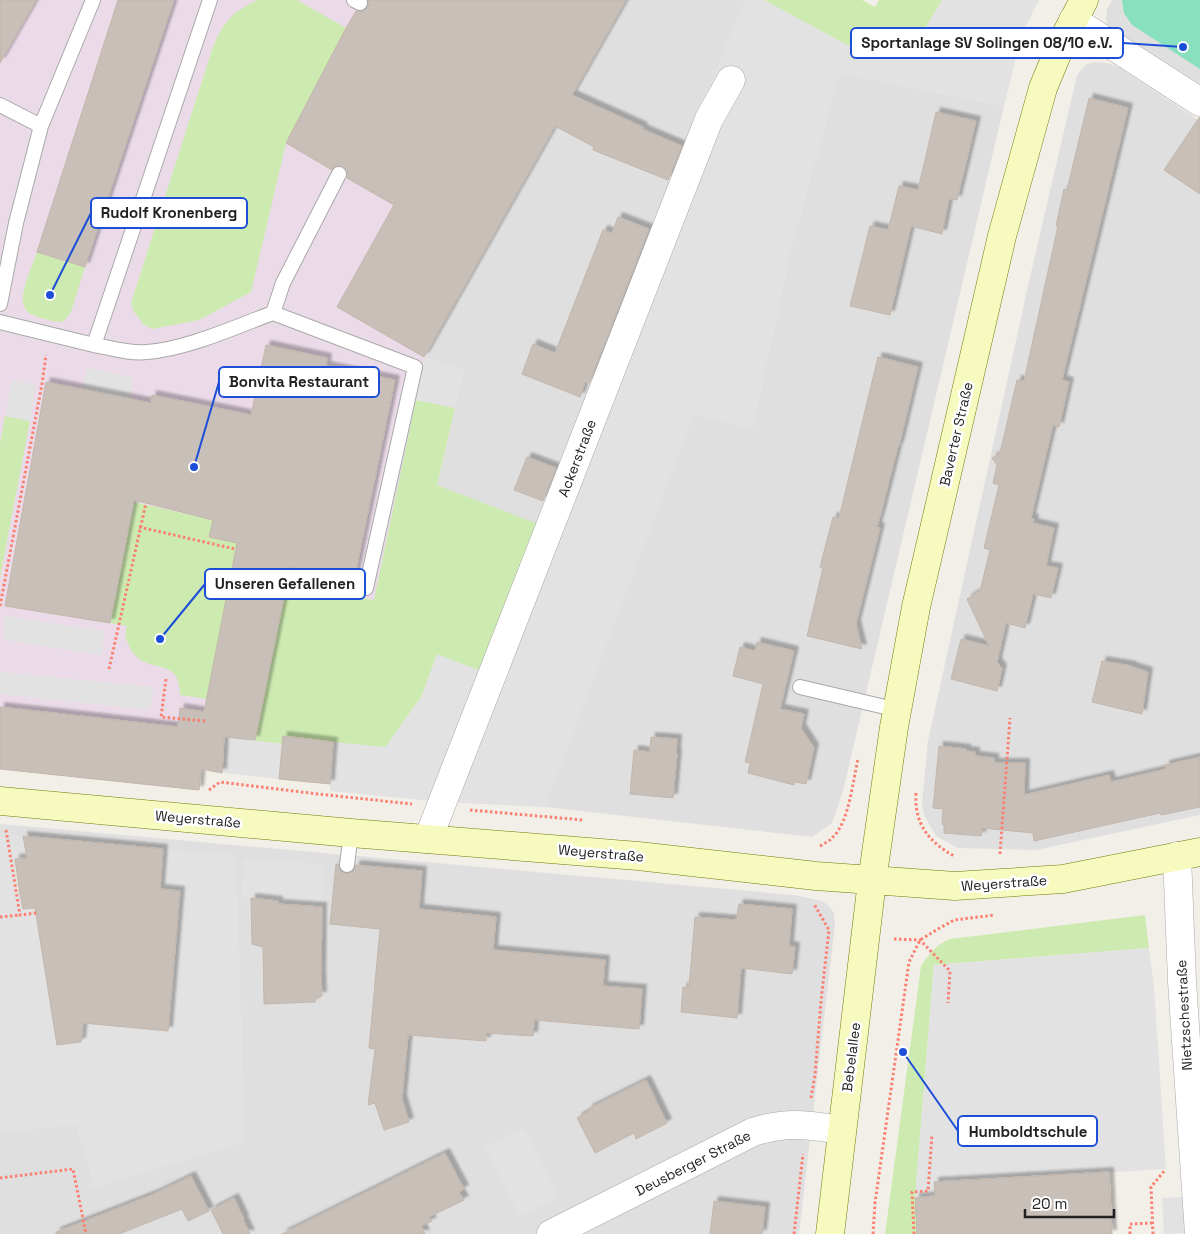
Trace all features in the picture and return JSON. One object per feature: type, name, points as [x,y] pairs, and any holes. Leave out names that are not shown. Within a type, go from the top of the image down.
[{"type":"main road","name":"Baverter Straße","points":[[872,881],[916,607],[1002,236],[1043,88],[1079,10]]},
{"type":"main road","name":"Weyerstraße","points":[[0,801],[351,833],[629,855],[872,881],[955,886],[1031,882],[1096,874],[1189,854]]},
{"type":"main road","name":"Bebelallee","points":[[830,1234],[872,881]]},
{"type":"street","points":[[1079,10],[1200,102]]},
{"type":"street","name":"Ackerstraße","points":[[428,839],[709,119],[732,80]]},
{"type":"street","name":"Nietzschestraße","points":[[1189,854],[1182,991],[1199,1234]]},
{"type":"street","name":"Deusberger Straße","points":[[550,1234],[753,1132],[772,1126],[806,1124],[842,1130]]},
{"type":"lane","points":[[0,304],[16,223],[41,126],[93,0]]},
{"type":"lane","points":[[94,345],[210,0]]},
{"type":"lane","points":[[0,105],[41,126]]},
{"type":"lane","points":[[273,313],[283,283],[339,174]]},
{"type":"lane","points":[[0,322],[94,345],[146,352],[174,348],[273,313],[415,367],[366,588]]},
{"type":"lane","points":[[800,687],[898,710]]},
{"type":"lane","points":[[347,865],[351,833]]},
{"type":"path","points":[[0,606],[42,384],[48,334]]},
{"type":"path","points":[[109,669],[139,527],[146,503]]},
{"type":"path","points":[[139,527],[235,549]]},
{"type":"path","points":[[288,575],[366,588]]},
{"type":"path","points":[[166,680],[161,717],[205,721]]},
{"type":"path","points":[[1000,857],[1010,718]]},
{"type":"path","points":[[318,794],[442,807]]},
{"type":"path","points":[[820,846],[839,830],[845,814]]},
{"type":"path","points":[[919,820],[925,833],[940,848],[957,857]]},
{"type":"path","points":[[6,830],[20,915]]},
{"type":"path","points":[[794,1234],[806,1124],[815,1075],[829,930],[814,905]]},
{"type":"path","points":[[0,917],[36,912]]},
{"type":"path","points":[[873,1234],[909,962],[920,940],[954,920]]},
{"type":"path","points":[[920,940],[950,971],[948,1002]]},
{"type":"path","points":[[914,1234],[912,1192],[928,1191],[932,1134]]},
{"type":"path","points":[[0,1178],[73,1169],[86,1234]]},
{"type":"path","points":[[1153,1234],[1151,1187],[1166,1169]]},
{"type":"path","points":[[1130,1234],[1130,1224],[1152,1223]]},
{"type":"shaded area","points":[[0,0],[626,0],[424,357],[464,369],[437,485],[538,524],[481,671],[330,791],[330,784],[201,769],[199,790],[0,769]]},
{"type":"shaded area","points":[[626,0],[764,0],[847,45],[841,73],[1004,106],[843,791],[832,823],[812,837],[545,807],[432,801],[437,485],[455,408],[424,357]]},
{"type":"shaded area","points":[[745,0],[764,0],[847,45],[908,58],[942,0],[1039,0],[1022,33],[1004,106],[840,73],[792,247],[753,429],[694,414],[545,807],[432,801],[330,791],[333,742],[385,747],[421,697],[437,654],[480,671]]},
{"type":"shaded area","points":[[1112,0],[1200,0],[1200,92],[1108,29],[1107,9]]},
{"type":"shaded area","points":[[1096,62],[1108,63],[1120,68],[1200,121],[1200,815],[1036,850],[958,848],[936,836],[924,815],[922,803],[928,741],[1030,277],[1077,75],[1087,64]]},
{"type":"shaded area","points":[[424,357],[464,369],[455,408],[416,400]]},
{"type":"shaded area","points":[[87,368],[133,377],[129,399],[83,390]]},
{"type":"shaded area","points":[[12,380],[36,384],[30,421],[5,416]]},
{"type":"shaded area","points":[[5,616],[104,631],[102,655],[3,640]]},
{"type":"shaded area","points":[[0,672],[154,687],[150,710],[0,694]]},
{"type":"shaded area","points":[[224,737],[282,744],[279,779],[222,773]]},
{"type":"shaded area","points":[[0,824],[794,895],[822,901],[834,913],[835,924],[799,1234],[0,1234]]},
{"type":"shaded area","points":[[0,835],[23,836],[57,1045],[81,1042],[83,1023],[168,1031],[180,891],[160,889],[163,849],[236,855],[245,1142],[92,1188],[89,1168],[76,1125],[0,1133]]},
{"type":"shaded area","points":[[244,859],[325,864],[324,907],[278,904],[278,901],[242,897]]},
{"type":"shaded area","points":[[1149,948],[1154,986],[1166,1169],[934,1183],[935,1196],[915,1198],[934,965]]},
{"type":"shaded area","points":[[524,1128],[558,1198],[519,1216],[485,1146]]},
{"type":"shaded area","points":[[1183,1197],[1186,1233],[1164,1234],[1162,1198]]},
{"type":"green space","points":[[257,0],[297,0],[346,28],[286,143],[251,292],[199,320],[152,329],[143,324],[133,310],[131,303],[214,46],[222,29],[232,16]]},
{"type":"green space","points":[[764,0],[862,0],[875,7],[879,0],[942,0],[908,58],[847,45]]},
{"type":"green space","points":[[1122,0],[1200,0],[1200,69],[1132,25],[1124,13]]},
{"type":"green space","points":[[37,252],[85,267],[71,312],[64,321],[55,321],[30,314],[24,306],[24,291]]},
{"type":"green space","points":[[416,400],[455,408],[437,485],[538,524],[481,671],[437,655],[422,697],[385,748],[283,736],[282,744],[242,739],[245,729],[257,730],[287,584],[374,600]]},
{"type":"green space","points":[[5,416],[30,421],[0,578],[0,444]]},
{"type":"green space","points":[[134,502],[213,520],[209,537],[237,543],[207,699],[180,695],[176,676],[171,671],[144,662],[137,657],[131,650],[125,636],[127,626],[110,623]]},
{"type":"green space","points":[[1145,915],[1149,948],[934,965],[916,1186],[917,1234],[885,1234],[921,966],[930,954],[950,939]]},
{"type":"building","points":[[0,0],[36,0],[0,63]]},
{"type":"building","points":[[118,0],[174,0],[85,267],[37,252]]},
{"type":"building","points":[[368,0],[626,0],[572,95],[682,146],[668,180],[593,150],[594,147],[555,126],[424,357],[337,307],[394,205],[347,178],[348,173],[343,166],[338,165],[332,170],[286,143],[345,30],[356,11],[361,12],[368,7]]},
{"type":"building","points":[[1089,98],[1128,108],[1062,380],[1069,382],[1059,427],[1053,425],[1031,518],[1034,519],[1033,523],[1054,528],[1046,566],[1058,568],[1051,598],[1033,594],[1025,628],[1006,623],[997,662],[1002,669],[997,691],[951,679],[961,639],[989,646],[967,599],[980,591],[990,550],[984,548],[999,485],[993,483],[997,465],[992,458],[1000,453],[1017,380],[1024,381],[1058,226],[1056,226],[1064,189],[1067,190]]},
{"type":"building","points":[[936,112],[976,121],[957,200],[949,199],[942,234],[911,226],[890,315],[850,306],[870,226],[888,230],[899,186],[918,190]]},
{"type":"building","points":[[1200,118],[1200,194],[1164,170]]},
{"type":"building","points":[[618,217],[649,229],[589,383],[585,382],[580,397],[522,374],[533,344],[555,353],[603,230],[612,233]]},
{"type":"building","points":[[266,345],[327,358],[326,366],[395,380],[354,580],[290,567],[255,740],[224,737],[222,773],[201,769],[199,790],[0,769],[0,707],[178,727],[180,708],[204,712],[237,543],[209,537],[213,520],[134,500],[110,623],[5,606],[46,382],[151,403],[152,395],[251,415]]},
{"type":"building","points":[[878,357],[918,367],[877,527],[880,528],[856,624],[862,649],[807,636],[823,568],[820,567],[833,517],[839,518]]},
{"type":"building","points":[[527,457],[556,468],[543,501],[514,490]]},
{"type":"building","points":[[757,642],[794,651],[780,709],[804,714],[801,728],[814,748],[806,784],[795,782],[794,785],[748,773],[750,763],[745,762],[763,684],[733,676],[740,647],[755,651]]},
{"type":"building","points":[[1102,661],[1132,666],[1148,672],[1142,714],[1092,702]]},
{"type":"building","points":[[283,736],[333,742],[330,784],[279,779]]},
{"type":"building","points":[[651,737],[677,739],[673,798],[630,794],[634,750],[650,752]]},
{"type":"building","points":[[939,746],[966,749],[966,751],[975,752],[975,756],[994,758],[994,763],[1025,763],[1024,795],[1109,775],[1111,782],[1166,769],[1165,765],[1200,757],[1200,807],[1161,815],[1160,813],[1034,841],[1033,833],[982,828],[981,836],[944,833],[944,825],[942,824],[943,809],[933,808]]},
{"type":"building","points":[[23,836],[163,849],[160,889],[180,891],[168,1031],[83,1023],[81,1042],[57,1045],[35,908],[23,909],[20,894],[15,859],[27,858]]},
{"type":"building","points":[[336,864],[338,864],[341,872],[346,874],[354,871],[356,865],[422,871],[419,909],[496,917],[493,950],[605,960],[603,986],[642,989],[639,1029],[534,1020],[533,1036],[486,1033],[486,1041],[408,1035],[402,1099],[409,1122],[384,1130],[375,1103],[368,1105],[375,1049],[369,1048],[380,929],[330,924]]},
{"type":"building","points":[[251,898],[278,901],[278,904],[322,907],[322,996],[316,996],[315,1002],[264,1004],[263,947],[252,944]]},
{"type":"building","points":[[739,904],[792,909],[789,946],[795,947],[792,974],[741,968],[737,1018],[681,1012],[683,987],[689,987],[695,917],[736,920]]},
{"type":"building","points":[[646,1080],[667,1123],[636,1139],[634,1133],[595,1153],[577,1118],[589,1111],[588,1109]]},
{"type":"building","points":[[445,1153],[464,1189],[459,1192],[464,1200],[429,1217],[432,1221],[421,1226],[425,1234],[282,1234]]},
{"type":"building","points":[[1109,1172],[1112,1234],[917,1234],[915,1198],[935,1196],[934,1182]]},
{"type":"building","points":[[191,1176],[209,1211],[188,1221],[182,1209],[119,1234],[56,1234],[56,1232],[154,1194]]},
{"type":"building","points":[[234,1198],[250,1234],[223,1234],[211,1210]]},
{"type":"building","points":[[714,1201],[765,1207],[762,1234],[710,1234]]},
{"type":"place","name":"Sportanlage SV Solingen 08/10 e.V.","points":[[1183,47]]},
{"type":"place","name":"Rudolf Kronenberg","points":[[50,295]]},
{"type":"place","name":"Bonvita Restaurant","points":[[194,467]]},
{"type":"place","name":"Unseren Gefallenen","points":[[160,639]]},
{"type":"place","name":"Humboldtschule","points":[[903,1052]]}]
